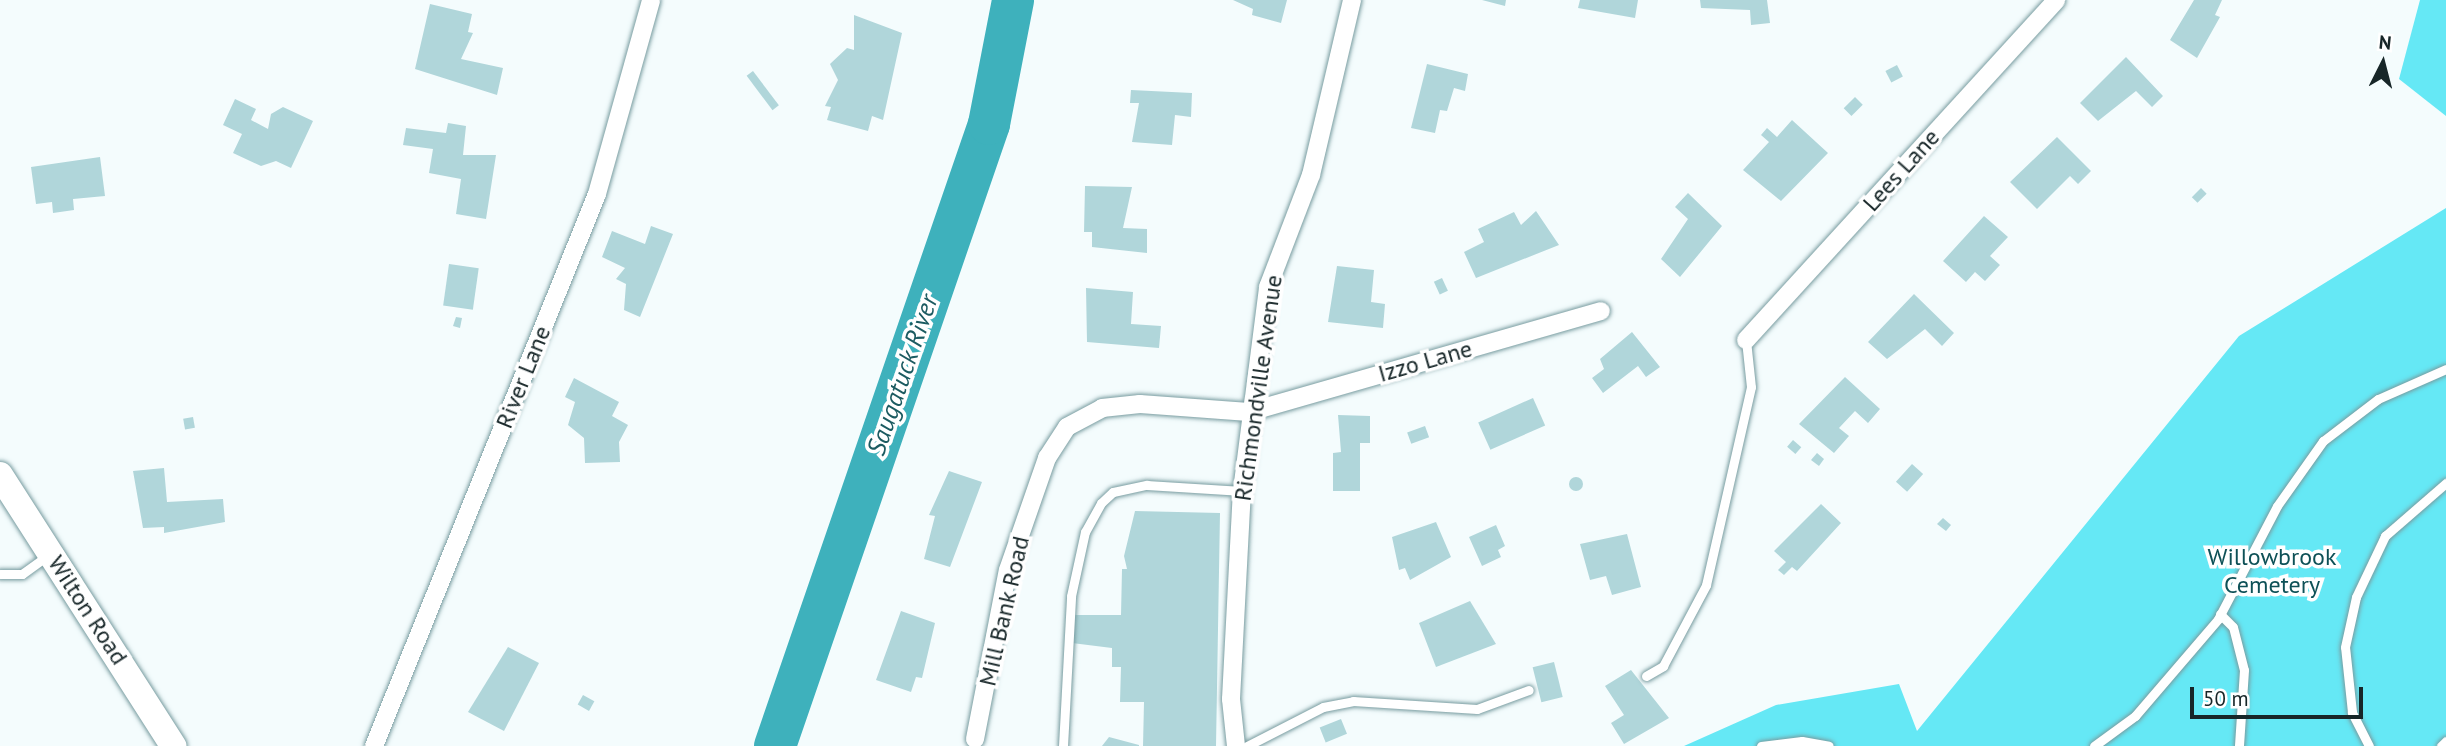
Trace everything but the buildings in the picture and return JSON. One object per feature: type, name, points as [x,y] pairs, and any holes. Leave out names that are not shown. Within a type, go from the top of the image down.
[{"type":"main road","name":"Wilton Road","points":[[0,475],[173,746]]},
{"type":"street","name":"River Lane","points":[[374,746],[597,194],[651,0]]},
{"type":"street","name":"Richmondville Avenue","points":[[1236,746],[1231,699],[1242,491],[1249,412],[1268,287],[1311,175],[1352,0]]},
{"type":"street","name":"Lees Lane","points":[[1746,340],[2056,0]]},
{"type":"street","name":"Izzo Lane","points":[[1249,412],[1601,310]]},
{"type":"street","name":"Mill Bank Road","points":[[975,739],[1008,570],[1047,458],[1067,427],[1115,406],[1249,412]]},
{"type":"lane","points":[[1646,676],[1664,666],[1706,585],[1751,387],[1746,340]]},
{"type":"lane","points":[[2094,746],[2136,716],[2220,614],[2277,506],[2323,441],[2378,399],[2446,369]]},
{"type":"lane","points":[[2369,746],[2352,712],[2345,648],[2356,597],[2385,536],[2446,483]]},
{"type":"lane","points":[[1063,746],[1071,596],[1085,532],[1101,503],[1120,489],[1147,485],[1242,491]]},
{"type":"lane","points":[[0,574],[22,574],[51,553]]},
{"type":"lane","points":[[2220,614],[2233,627],[2244,670],[2239,746]]},
{"type":"lane","points":[[1247,746],[1343,703],[1477,709],[1529,690]]},
{"type":"lane","points":[[1761,746],[1802,741],[1829,746]]},
{"type":"lane","points":[[2441,746],[2446,741]]},
{"type":"green space","points":[[2420,0],[2446,0],[2446,116],[2399,79]]},
{"type":"green space","name":"Willowbrook Cemetery","points":[[2446,208],[2446,746],[1684,746],[1776,705],[1899,684],[1917,731],[2239,336]]},
{"type":"waterway","name":"Saugatuck River","points":[[775,746],[989,124],[1013,0]]}]
